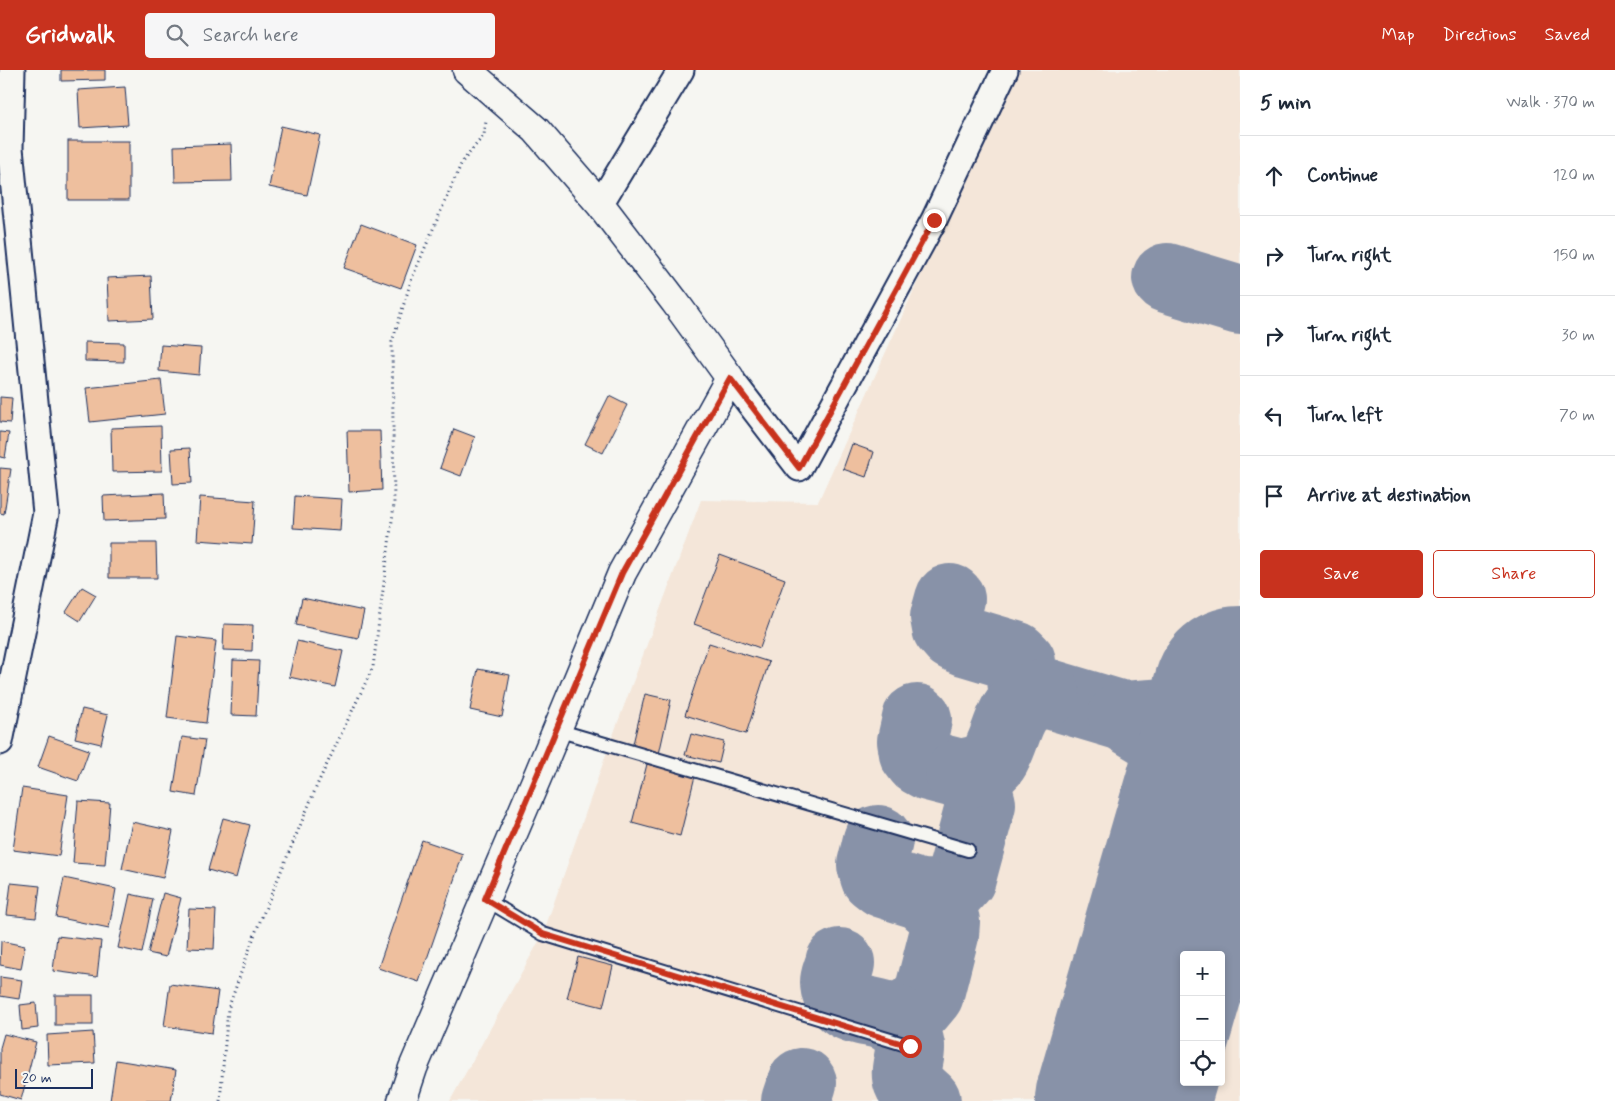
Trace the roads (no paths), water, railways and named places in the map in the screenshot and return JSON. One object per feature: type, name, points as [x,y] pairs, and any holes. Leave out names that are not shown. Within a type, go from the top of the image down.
[{"type":"street","points":[[0,742],[46,513],[10,148],[12,70]]},
{"type":"street","points":[[467,70],[536,130],[600,204],[676,302],[730,378],[799,468],[934,220],[1005,70]]},
{"type":"street","points":[[600,204],[681,70]]},
{"type":"street","points":[[402,1101],[413,1068],[622,573],[730,378]]},
{"type":"lane","points":[[557,730],[968,850]]},
{"type":"lane","points":[[485,899],[543,934],[910,1046]]}]
